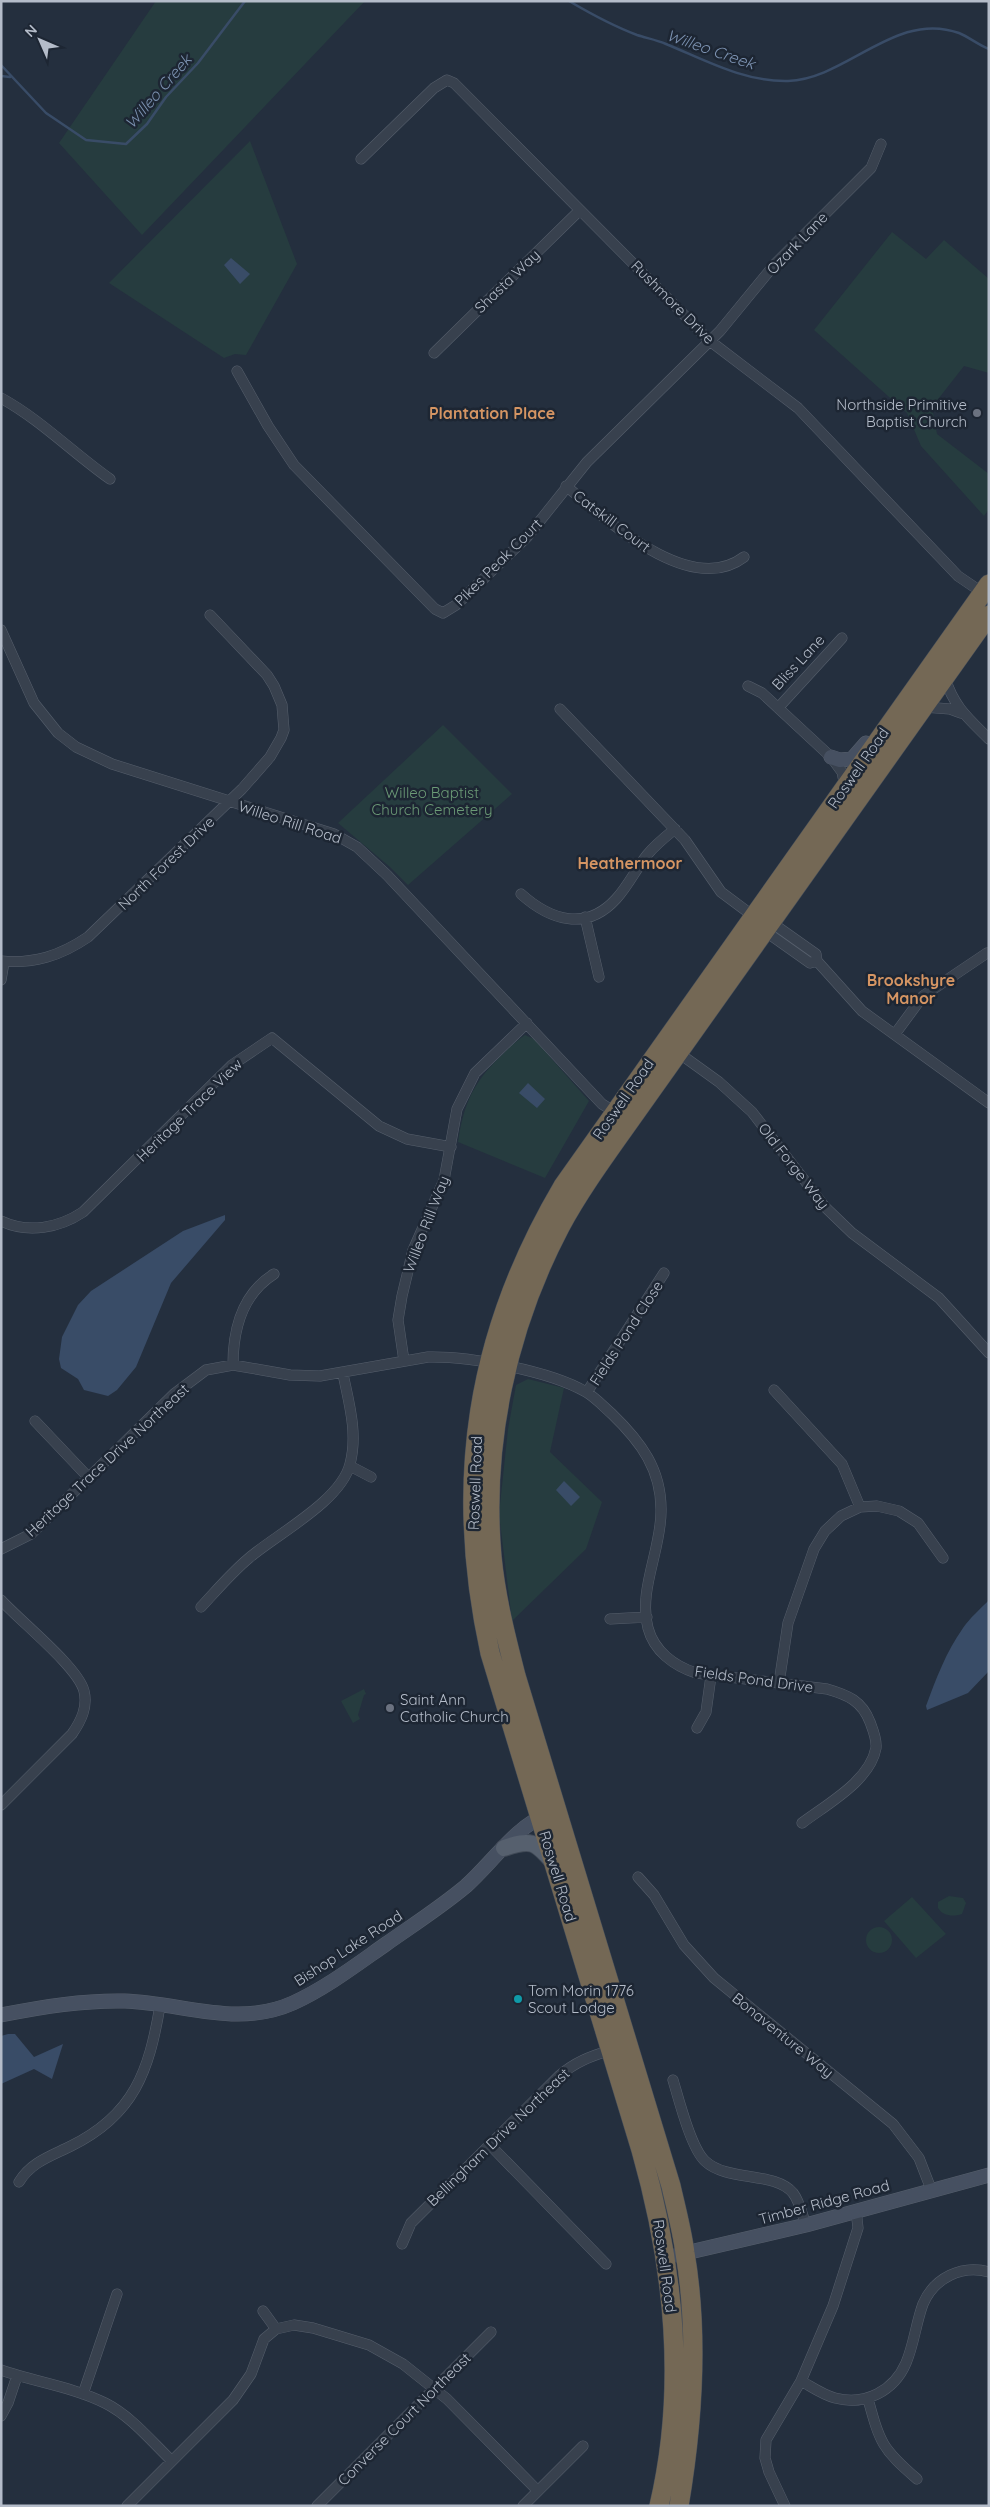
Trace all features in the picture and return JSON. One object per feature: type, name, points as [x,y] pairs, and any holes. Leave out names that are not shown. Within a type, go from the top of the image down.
[{"type":"highway","name":"Roswell Road","points":[[671,1047],[752,916],[898,711],[987,591]]},
{"type":"highway","name":"Roswell Road","points":[[678,2506],[686,2463],[692,2395],[691,2310],[686,2253],[671,2186],[549,1814],[490,1653],[478,1591],[473,1539],[472,1478],[476,1434],[489,1363],[507,1300],[536,1234],[567,1179],[621,1117],[671,1047],[768,927],[989,616]]},
{"type":"highway","name":"Roswell Road","points":[[621,1117],[560,1227],[526,1304],[507,1367],[496,1426],[490,1492],[492,1558],[505,1632],[549,1814],[554,1863],[655,2198],[666,2256],[672,2304],[675,2366],[668,2458],[660,2506]]},
{"type":"main road","points":[[504,1848],[529,1842],[538,1845],[554,1863]]},
{"type":"street","name":"Rushmore Drive","points":[[361,159],[434,88],[447,80],[460,87],[710,340],[798,408],[958,576],[987,591]]},
{"type":"street","name":"Ozark Lane","points":[[710,340],[775,264],[871,168],[881,144]]},
{"type":"street","name":"Shasta Way","points":[[434,353],[580,210]]},
{"type":"street","name":"Pikes Peak Court","points":[[237,371],[268,426],[294,465],[434,610],[443,613],[456,605],[527,537],[587,462],[710,340]]},
{"type":"street","points":[[1,398],[20,409],[79,458],[110,480]]},
{"type":"street","name":"Catskill Court","points":[[566,486],[629,537],[664,558],[698,566],[724,568],[735,564],[744,557]]},
{"type":"street","name":"North Forest Drive","points":[[3,962],[42,960],[64,952],[88,937],[229,802],[276,749],[284,730],[280,698],[267,675],[210,615]]},
{"type":"street","name":"Willeo Rill Road","points":[[1,630],[34,703],[48,723],[68,741],[112,764],[334,834],[357,847],[387,875],[602,1104],[621,1117]]},
{"type":"street","name":"Bliss Lane","points":[[778,708],[842,638]]},
{"type":"street","points":[[945,678],[952,698],[961,713],[989,740]]},
{"type":"street","name":"Bliss Lane","points":[[748,686],[762,693],[831,757],[842,772],[845,786]]},
{"type":"street","points":[[924,707],[950,709],[961,713]]},
{"type":"street","points":[[560,709],[675,829],[692,850],[714,884],[768,927],[775,925],[816,954],[817,961],[856,1006],[989,1103]]},
{"type":"street","points":[[831,757],[840,760],[852,759],[872,734],[898,711]]},
{"type":"street","points":[[521,894],[540,910],[554,916],[569,918],[585,917],[600,911],[615,900],[648,854],[675,829]]},
{"type":"street","points":[[585,917],[599,977]]},
{"type":"street","points":[[895,1034],[923,996],[987,953]]},
{"type":"street","points":[[1,980],[3,962]]},
{"type":"street","name":"Willeo Rill Way","points":[[404,1361],[398,1320],[402,1296],[413,1250],[444,1180],[457,1108],[470,1081],[492,1055],[527,1023]]},
{"type":"street","name":"Heritage Trace View","points":[[1,1221],[13,1227],[43,1228],[64,1223],[83,1212],[232,1065],[272,1038],[379,1126],[407,1139],[450,1147]]},
{"type":"street","name":"Old Forge Way","points":[[671,1047],[719,1082],[752,1112],[824,1207],[852,1233],[939,1298],[989,1353]]},
{"type":"street","name":"Fields Pond Close","points":[[587,1392],[664,1273]]},
{"type":"street","points":[[234,1365],[235,1336],[239,1319],[254,1290],[274,1274]]},
{"type":"street","name":"Heritage Trace Drive Northeast","points":[[1,1549],[31,1534],[186,1384],[206,1370],[234,1365],[305,1376],[343,1374],[404,1361],[442,1357],[507,1367]]},
{"type":"street","name":"Fields Pond Drive","points":[[507,1367],[551,1377],[587,1392],[619,1421],[643,1448],[650,1460],[659,1484],[662,1515],[646,1617],[648,1629],[663,1654],[683,1669],[711,1676],[827,1689],[848,1695],[864,1709],[876,1737],[873,1756],[862,1774],[802,1823]]},
{"type":"street","points":[[201,1607],[247,1560],[324,1500],[342,1481],[350,1466],[353,1450],[353,1428],[343,1374]]},
{"type":"street","points":[[774,1390],[842,1464],[860,1507]]},
{"type":"street","points":[[34,1421],[89,1478]]},
{"type":"street","points":[[350,1466],[371,1477]]},
{"type":"street","points":[[779,1683],[788,1623],[819,1539],[841,1516],[860,1507],[877,1506],[899,1511],[918,1523],[943,1558]]},
{"type":"street","points":[[1,1600],[72,1671],[84,1690],[86,1702],[79,1724],[72,1734],[1,1805]]},
{"type":"street","points":[[610,1620],[646,1617]]},
{"type":"street","points":[[697,1728],[706,1712],[711,1676]]},
{"type":"street","name":"Bishop Lake Road","points":[[1,2015],[92,2002],[126,2001],[236,2015],[264,2012],[292,2004],[344,1973],[434,1910],[465,1886],[526,1827],[549,1814]]},
{"type":"street","name":"Bonaventure Way","points":[[638,1876],[654,1895],[684,1944],[714,1978],[893,2124],[918,2158],[931,2189]]},
{"type":"street","points":[[19,2182],[34,2164],[94,2134],[112,2120],[126,2105],[146,2069],[160,2006]]},
{"type":"street","name":"Bellingham Drive Northeast","points":[[402,2244],[411,2223],[572,2065],[588,2057],[610,2050]]},
{"type":"street","points":[[672,2080],[696,2148],[703,2160],[719,2170],[785,2186],[796,2197],[806,2225]]},
{"type":"street","points":[[490,2145],[606,2264]]},
{"type":"street","name":"Timber Ridge Road","points":[[666,2256],[806,2225],[931,2189],[989,2175]]},
{"type":"street","points":[[785,2506],[769,2472],[764,2447],[769,2432],[801,2381],[847,2269],[858,2228],[856,2210]]},
{"type":"street","points":[[801,2381],[834,2398],[857,2401],[868,2399],[883,2392],[899,2376],[911,2350],[924,2303],[935,2286],[952,2274],[965,2270],[989,2272]]},
{"type":"street","points":[[83,2394],[117,2294]]},
{"type":"street","points":[[263,2311],[276,2329]]},
{"type":"street","points":[[128,2506],[238,2394],[250,2374],[264,2339],[276,2329],[294,2325],[313,2328],[369,2345],[403,2364],[435,2388],[538,2491]]},
{"type":"street","name":"Converse Court Northeast","points":[[317,2506],[492,2332]]},
{"type":"street","points":[[1,2370],[83,2394],[106,2404],[124,2416],[172,2461]]},
{"type":"street","points":[[1,2416],[8,2403],[17,2376]]},
{"type":"street","points":[[868,2399],[881,2443],[895,2460],[917,2479]]},
{"type":"street","points":[[523,2506],[583,2446]]},
{"type":"green space","points":[[156,1],[365,1],[142,235],[59,143]]},
{"type":"green space","points":[[250,141],[297,264],[246,355],[235,354],[224,358],[109,283]]},
{"type":"green space","points":[[892,232],[926,259],[944,240],[989,279],[989,373],[964,366],[932,407],[937,434],[989,474],[989,509],[984,516],[921,446],[907,413],[814,330]]},
{"type":"green space","name":"Willeo Baptist Church Cemetery","points":[[443,725],[512,794],[408,885],[390,867],[338,823]]},
{"type":"green space","points":[[525,1035],[534,1039],[589,1101],[545,1178],[458,1142],[463,1115],[478,1083],[494,1063]]},
{"type":"green space","points":[[528,1379],[564,1388],[550,1452],[602,1502],[586,1549],[512,1621],[499,1514],[508,1429],[516,1385]]},
{"type":"green space","points":[[364,1689],[366,1694],[364,1695],[358,1715],[360,1719],[353,1723],[341,1701]]},
{"type":"green space","points":[[949,1896],[963,1898],[966,1903],[962,1914],[948,1915],[942,1913],[938,1908],[938,1902]]},
{"type":"green space","points":[[912,1897],[946,1934],[916,1958],[884,1921]]},
{"type":"green space","points":[[879,1927],[888,1931],[892,1940],[888,1949],[879,1953],[870,1949],[866,1940],[870,1931]]},
{"type":"water","points":[[231,258],[250,274],[240,284],[224,265]]},
{"type":"water","points":[[528,1083],[545,1099],[537,1108],[519,1093]]},
{"type":"water","points":[[225,1215],[225,1220],[171,1283],[136,1367],[117,1390],[108,1396],[84,1390],[78,1379],[61,1368],[59,1359],[62,1337],[78,1305],[91,1291],[183,1231]]},
{"type":"water","points":[[564,1481],[580,1497],[571,1506],[556,1490]]},
{"type":"water","points":[[989,1600],[989,1671],[968,1693],[927,1710],[926,1706],[951,1647],[966,1624]]},
{"type":"water","points":[[15,2034],[34,2057],[63,2044],[52,2079],[34,2069],[1,2084],[1,2036]]},
{"type":"waterway","name":"Willeo Creek","points":[[1,65],[46,113],[86,140],[126,144],[147,124],[166,97],[198,63],[245,1]]},
{"type":"waterway","name":"Willeo Creek","points":[[569,1],[619,28],[663,43],[725,69],[756,78],[772,80],[788,81],[810,77],[831,69],[893,38],[914,31],[936,28],[959,33],[989,49]]},
{"type":"waterway","points":[[1,76],[10,77]]},
{"type":"place","name":"Northside Primitive Baptist Church","points":[[977,413]]},
{"type":"place","name":"Saint Ann Catholic Church","points":[[390,1708]]},
{"type":"place","name":"Tom Morin 1776 Scout Lodge","points":[[518,1999]]},
{"type":"district","name":"Plantation Place","points":[[492,413]]},
{"type":"district","name":"Heathermoor","points":[[630,863]]},
{"type":"district","name":"Brookshyre Manor","points":[[911,989]]}]
